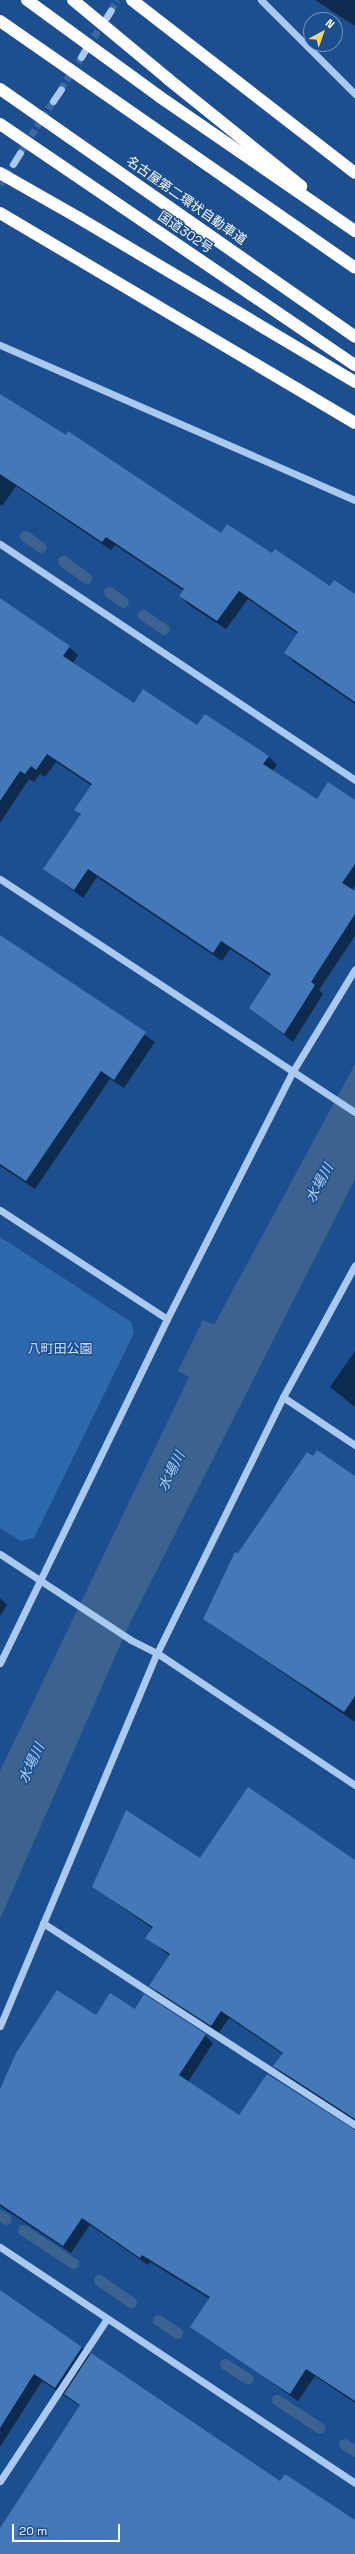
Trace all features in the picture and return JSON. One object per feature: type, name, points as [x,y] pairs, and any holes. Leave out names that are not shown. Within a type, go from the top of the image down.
[{"type":"highway","points":[[27,0],[88,45],[355,230]]},
{"type":"highway","points":[[73,0],[355,230]]},
{"type":"highway","points":[[132,0],[355,173]]},
{"type":"highway","points":[[0,21],[355,268]]},
{"type":"highway","name":"名古屋第二環状自動車道","points":[[0,89],[355,337]]},
{"type":"highway","name":"国道302号","points":[[0,124],[355,365]]},
{"type":"highway","points":[[0,172],[355,382]]},
{"type":"highway","points":[[0,213],[355,423]]},
{"type":"street","points":[[261,0],[355,94]]},
{"type":"street","points":[[106,18],[110,10]]},
{"type":"street","points":[[81,57],[88,45]]},
{"type":"street","points":[[53,101],[61,88]]},
{"type":"street","points":[[13,164],[20,153]]},
{"type":"street","points":[[0,345],[355,500]]},
{"type":"street","points":[[0,544],[355,780]]},
{"type":"street","points":[[0,879],[355,1112]]},
{"type":"street","points":[[0,1663],[167,1319],[293,1071],[355,969]]},
{"type":"street","points":[[0,1210],[167,1319]]},
{"type":"street","points":[[0,2026],[157,1653],[283,1397],[355,1265]]},
{"type":"street","points":[[283,1397],[355,1446]]},
{"type":"street","points":[[0,1554],[54,1592],[131,1640],[157,1653],[355,1785]]},
{"type":"street","points":[[43,1923],[355,2125]]},
{"type":"street","points":[[0,2247],[355,2483]]},
{"type":"street","points":[[0,2481],[107,2319]]},
{"type":"green space","name":"八町田公園","points":[[0,1237],[131,1322],[134,1333],[34,1538],[21,1541],[0,1528]]},
{"type":"water","name":"水場川","points":[[355,1064],[355,1179],[129,1625],[0,1919],[0,1771],[189,1377],[178,1371],[203,1320],[214,1325]]},
{"type":"building","points":[[0,394],[66,435],[68,431],[221,533],[227,524],[272,553],[275,549],[330,586],[334,580],[355,594],[355,702],[284,653],[298,632],[239,591],[217,621],[179,596],[184,589],[106,537],[102,542],[0,474]]},
{"type":"building","points":[[0,598],[70,646],[63,656],[134,703],[143,689],[197,725],[205,714],[269,756],[263,764],[317,799],[328,782],[355,800],[355,864],[342,883],[355,891],[355,914],[311,982],[315,985],[284,1034],[249,1008],[271,974],[221,941],[213,953],[88,869],[74,890],[43,869],[81,814],[74,810],[92,784],[47,754],[36,770],[31,766],[25,774],[20,771],[0,801]]},
{"type":"building","points":[[0,935],[146,1032],[114,1080],[101,1071],[26,1181],[0,1164]]},
{"type":"building","points":[[317,1450],[355,1476],[355,1696],[344,1712],[203,1619],[235,1552],[238,1553],[307,1452],[313,1456]]},
{"type":"building","points":[[248,1787],[355,1860],[355,2119],[273,2066],[283,2053],[221,2011],[211,2026],[149,1986],[170,1954],[145,1938],[153,1927],[92,1887],[126,1810],[200,1858]]},
{"type":"building","points":[[57,1990],[96,2015],[110,1993],[135,2009],[144,1994],[206,2034],[179,2075],[239,2115],[267,2074],[355,2130],[355,2401],[306,2369],[290,2394],[261,2375],[190,2327],[210,2297],[142,2255],[140,2258],[82,2218],[63,2246],[0,2204],[0,2089],[16,2053]]},
{"type":"building","points":[[0,2290],[82,2347],[55,2388],[34,2374],[0,2428]]},
{"type":"building","points":[[91,2353],[280,2481],[285,2474],[355,2520],[355,2554],[0,2554],[0,2528],[80,2405],[64,2394]]},
{"type":"waterway","points":[[25,536],[41,547]]},
{"type":"waterway","points":[[63,561],[86,578]]},
{"type":"waterway","points":[[109,592],[123,602]]},
{"type":"waterway","points":[[143,615],[164,629]]},
{"type":"waterway","points":[[0,2215],[6,2219]]},
{"type":"waterway","points":[[23,2230],[73,2263]]},
{"type":"waterway","points":[[99,2280],[131,2302]]},
{"type":"waterway","points":[[158,2320],[177,2333]]},
{"type":"waterway","points":[[225,2364],[248,2379]]},
{"type":"waterway","points":[[277,2400],[320,2428]]},
{"type":"waterway","points":[[344,2444],[355,2451]]},
{"type":"tunnel","points":[[111,10],[117,0]]},
{"type":"tunnel","points":[[88,45],[104,22]]},
{"type":"tunnel","points":[[61,89],[81,57]]},
{"type":"tunnel","points":[[20,153],[53,101]]},
{"type":"tunnel","points":[[0,184],[13,164]]}]
